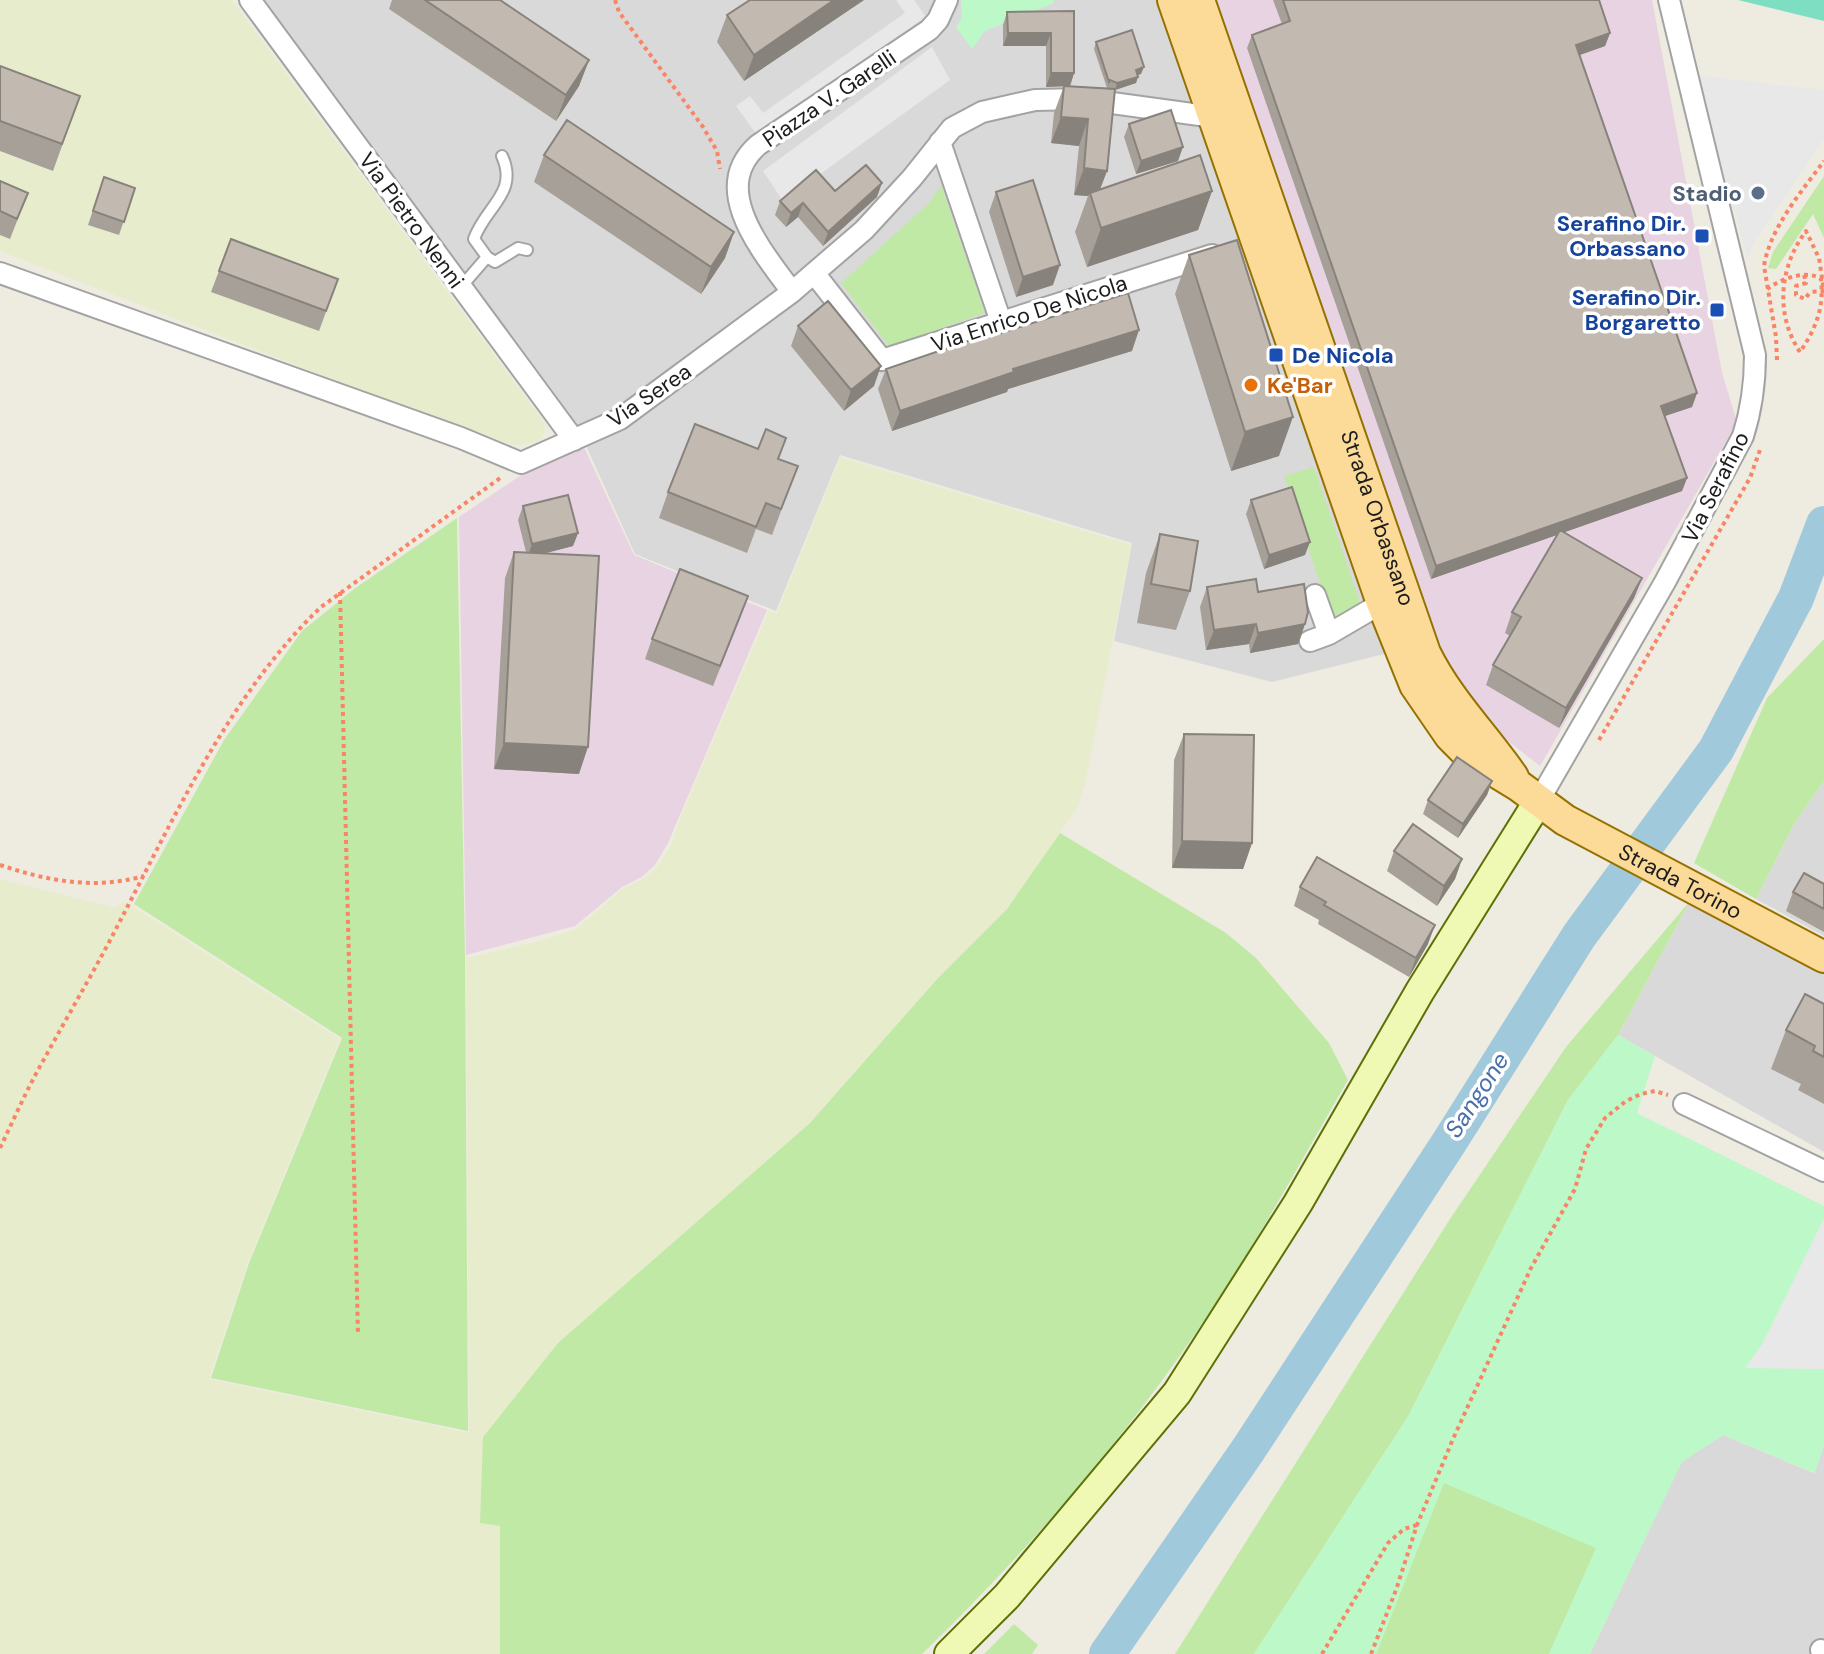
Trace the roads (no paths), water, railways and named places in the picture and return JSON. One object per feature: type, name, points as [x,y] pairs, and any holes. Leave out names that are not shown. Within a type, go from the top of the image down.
[{"type":"main road","name":"Strada Orbassano","points":[[1173,0],[1226,113]]},
{"type":"main road","name":"Strada Orbassano","points":[[1199,0],[1252,242],[1403,660],[1431,711],[1450,736],[1470,756],[1528,794]]},
{"type":"main road","name":"Strada Orbassano","points":[[1252,242],[1425,653],[1448,695],[1528,794]]},
{"type":"main road","name":"Strada Torino","points":[[1528,794],[1565,820],[1824,957]]},
{"type":"street","name":"Via Pietro Nenni","points":[[250,0],[574,440]]},
{"type":"street","name":"Piazza V. Garelli","points":[[792,292],[748,230],[737,183],[739,167],[749,153],[929,30],[938,20],[947,0]]},
{"type":"street","name":"Via Serafino","points":[[1528,794],[1665,582],[1743,436],[1751,411],[1755,355],[1669,0]]},
{"type":"street","name":"Via Serea","points":[[0,273],[461,438],[521,463],[620,419],[792,292],[864,230],[952,128],[982,112],[1035,100],[1083,99],[1226,113]]},
{"type":"street","points":[[940,142],[1001,322]]},
{"type":"street","name":"Via Enrico De Nicola","points":[[814,273],[882,360],[1252,242]]},
{"type":"street","name":"Strada Orbassano","points":[[1315,595],[1319,637],[1382,603]]},
{"type":"street","points":[[949,1654],[1007,1596],[1177,1393],[1298,1203],[1420,991],[1528,794]]},
{"type":"street","points":[[1684,1104],[1824,1171]]},
{"type":"lane","points":[[502,156],[508,180],[474,239],[487,257],[495,262],[518,248],[527,250]]},
{"type":"lane","points":[[461,287],[487,257]]},
{"type":"waterway","name":"Sangone","points":[[1107,1654],[1248,1450],[1450,1141],[1579,936],[1716,750],[1796,598],[1824,524]]},
{"type":"place","name":"Stadio","points":[[1758,193]]},
{"type":"place","name":"Serafino Dir. Orbassano","points":[[1702,236]]},
{"type":"place","name":"Serafino Dir. Borgaretto","points":[[1717,310]]},
{"type":"place","name":"De Nicola","points":[[1276,355]]},
{"type":"place","name":"Ke'Bar","points":[[1251,385]]}]
